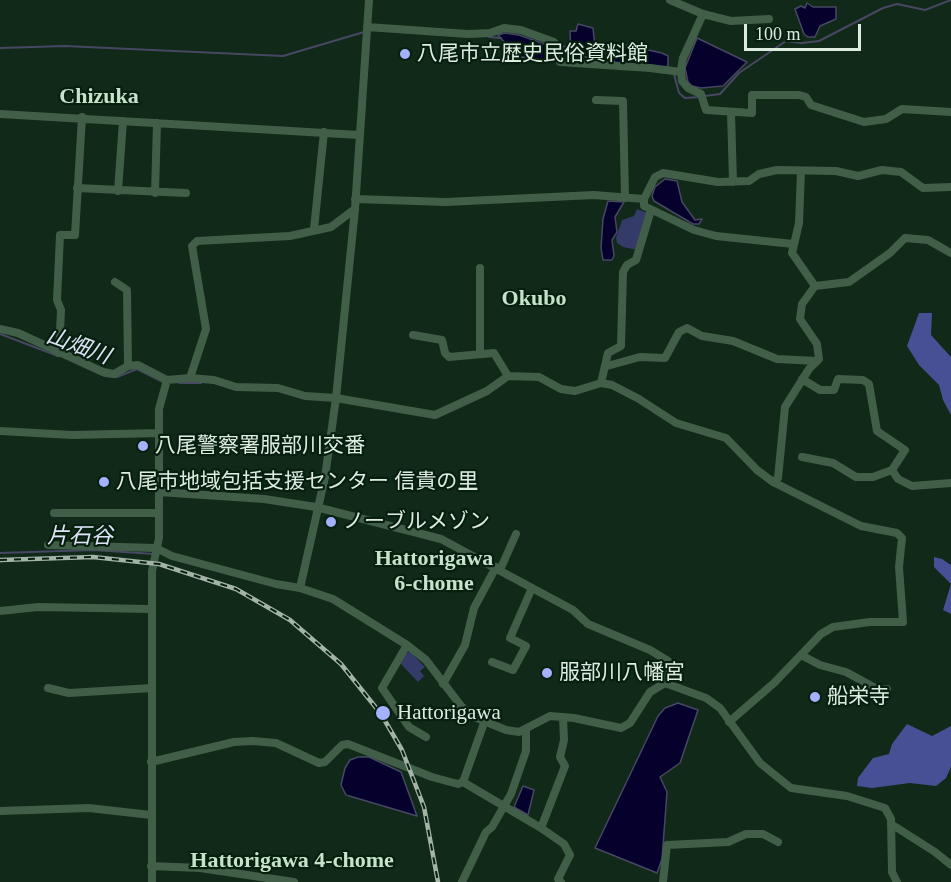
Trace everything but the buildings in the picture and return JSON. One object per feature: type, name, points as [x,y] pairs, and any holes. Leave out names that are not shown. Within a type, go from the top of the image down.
[{"type":"street","points":[[300,588],[316,507],[325,477],[336,398],[355,208],[369,0]]},
{"type":"street","points":[[670,0],[703,14],[731,21],[769,19]]},
{"type":"street","points":[[703,14],[683,58],[681,72],[688,88],[701,94],[706,110],[752,113],[752,95],[799,95],[806,98],[811,105],[864,122],[886,119],[903,109],[951,112]]},
{"type":"street","points":[[367,30],[468,34],[490,33],[504,28],[520,30],[554,42],[560,62],[681,72]]},
{"type":"street","points":[[596,100],[623,101],[625,198]]},
{"type":"street","points":[[731,112],[733,182]]},
{"type":"street","points":[[0,114],[359,135]]},
{"type":"street","points":[[59,353],[61,310],[57,300],[60,235],[75,236],[82,117]]},
{"type":"street","points":[[118,191],[123,121]]},
{"type":"street","points":[[154,193],[157,123]]},
{"type":"street","points":[[314,229],[324,132]]},
{"type":"street","points":[[793,244],[716,236],[694,230],[644,206],[644,199],[655,177],[663,174],[733,182],[749,181],[759,174],[777,170],[836,171],[858,176],[882,170],[901,172],[923,188],[951,187]]},
{"type":"street","points":[[801,171],[799,223],[792,253],[815,286]]},
{"type":"street","points":[[77,188],[186,193]]},
{"type":"street","points":[[355,199],[446,202],[594,195],[644,199]]},
{"type":"street","points":[[190,378],[206,329],[192,246],[197,241],[264,239],[331,227],[355,208]]},
{"type":"street","points":[[601,383],[607,366],[608,353],[621,346],[623,272],[627,265],[636,260],[651,210]]},
{"type":"street","points":[[773,482],[778,478],[785,407],[802,379],[817,361],[820,352],[800,319],[802,304],[815,286],[849,282],[867,267],[890,253],[905,238],[928,240],[951,253]]},
{"type":"street","points":[[480,268],[480,354]]},
{"type":"street","points":[[115,282],[127,290],[128,366]]},
{"type":"street","points":[[607,366],[640,357],[665,358],[679,332],[687,328],[702,336],[733,342],[777,359],[817,361]]},
{"type":"street","points":[[0,329],[18,333],[103,372],[114,374],[128,366],[138,365],[167,381],[190,378],[236,387],[278,388],[305,396],[336,398],[435,415],[487,391],[508,376],[538,378],[561,389],[575,391],[601,383],[612,385],[676,423],[726,438],[757,470],[773,482],[861,526],[884,533],[897,533],[902,538],[899,567],[903,622],[870,622],[833,627],[821,634],[774,683],[729,722]]},
{"type":"street","points":[[413,335],[442,340],[445,353],[449,357],[496,355],[508,376]]},
{"type":"street","points":[[802,379],[820,390],[834,390],[838,379],[863,380],[869,384],[877,431],[905,450],[892,470],[873,477],[856,477],[833,463],[802,457]]},
{"type":"street","points":[[152,882],[152,568],[159,538],[159,409],[167,381]]},
{"type":"street","points":[[0,430],[72,435],[159,434]]},
{"type":"street","points":[[892,470],[898,479],[912,486],[951,483]]},
{"type":"street","points":[[159,492],[264,499],[316,507],[441,539],[573,610],[588,624],[650,650],[668,661],[665,683]]},
{"type":"street","points":[[54,513],[158,513]]},
{"type":"street","points":[[443,684],[465,645],[474,608],[516,534]]},
{"type":"street","points":[[48,545],[156,548],[172,556],[238,575],[300,588],[333,599],[407,645],[426,660],[461,706],[484,723],[506,730],[526,730],[542,719],[564,717],[621,728],[630,723],[650,692],[665,683]]},
{"type":"street","points":[[492,662],[513,670],[526,646],[510,638],[532,588]]},
{"type":"street","points":[[0,611],[38,607],[151,609]]},
{"type":"street","points":[[407,645],[382,688],[410,727],[426,736]]},
{"type":"street","points":[[801,655],[846,672],[879,690],[887,689]]},
{"type":"street","points":[[665,683],[706,698],[720,708],[760,762],[791,788],[847,796],[885,808],[891,824],[892,872],[897,882]]},
{"type":"street","points":[[48,688],[69,693],[152,688]]},
{"type":"street","points":[[541,828],[565,765],[560,757],[564,740],[564,717]]},
{"type":"street","points":[[462,782],[484,723]]},
{"type":"street","points":[[462,882],[486,832],[504,808],[523,764],[526,751],[526,730]]},
{"type":"street","points":[[151,762],[234,742],[253,741],[276,743],[319,762],[325,762],[342,745],[348,744],[432,777],[458,784],[462,782],[541,828],[564,844],[570,855],[558,881]]},
{"type":"street","points":[[0,811],[89,808],[151,815]]},
{"type":"street","points":[[891,824],[935,852],[951,866]]},
{"type":"street","points":[[663,882],[667,845],[728,842],[746,834],[763,834],[778,842]]},
{"type":"street","points":[[152,866],[200,868],[294,882]]},
{"type":"shaded area","points":[[807,3],[813,7],[836,7],[836,19],[820,26],[815,37],[808,37],[804,34],[795,9],[801,6],[805,8]]},
{"type":"shaded area","points":[[578,24],[593,28],[596,58],[593,60],[571,50],[570,31],[576,31]]},
{"type":"shaded area","points":[[505,33],[519,35],[550,46],[555,60],[541,61],[523,57],[504,60],[507,45],[498,35]]},
{"type":"shaded area","points":[[697,38],[747,62],[723,86],[701,88],[692,86],[688,82],[685,68]]},
{"type":"shaded area","points":[[621,44],[662,53],[668,56],[668,65],[666,68],[615,63],[612,56]]},
{"type":"shaded area","points":[[665,179],[677,181],[682,202],[695,220],[702,219],[699,224],[693,224],[654,201],[652,196],[655,187]]},
{"type":"shaded area","points":[[608,201],[624,202],[615,217],[617,232],[612,240],[614,256],[612,260],[603,260],[601,248],[603,219]]},
{"type":"shaded area","points":[[637,209],[648,213],[638,250],[623,247],[617,243],[616,238],[622,220],[634,216]]},
{"type":"shaded area","points":[[919,313],[932,313],[931,335],[951,357],[951,415],[943,400],[939,385],[919,365],[907,346]]},
{"type":"shaded area","points":[[934,557],[951,565],[951,584],[934,567]]},
{"type":"shaded area","points":[[951,584],[951,614],[943,610]]},
{"type":"shaded area","points":[[410,652],[425,667],[420,671],[424,676],[418,682],[401,664],[405,654]]},
{"type":"shaded area","points":[[678,703],[698,710],[680,763],[660,777],[667,792],[662,859],[657,873],[595,848],[658,716],[665,708]]},
{"type":"shaded area","points":[[907,724],[932,736],[951,726],[951,767],[946,778],[936,786],[910,783],[872,788],[857,786],[858,778],[873,758],[889,754],[892,744]]},
{"type":"shaded area","points":[[369,757],[401,772],[417,816],[346,795],[341,785],[345,768],[350,760]]},
{"type":"shaded area","points":[[523,786],[534,790],[528,815],[514,807]]},
{"type":"waterway","points":[[705,96],[720,94],[739,73],[786,41],[802,43],[819,41],[883,8],[897,4],[925,10],[951,0]]},
{"type":"waterway","points":[[0,48],[65,46],[283,56],[364,32]]},
{"type":"waterway","points":[[489,37],[501,38]]},
{"type":"waterway","points":[[561,46],[573,48]]},
{"type":"waterway","points":[[593,51],[614,53]]},
{"type":"waterway","points":[[674,74],[679,93],[685,98],[700,97]]},
{"type":"waterway","name":"山畑川","points":[[0,334],[58,356]]},
{"type":"waterway","name":"山畑川","points":[[104,376],[117,377],[137,369],[165,383]]},
{"type":"waterway","name":"山畑川","points":[[179,383],[201,383]]},
{"type":"waterway","name":"片石谷","points":[[0,553],[93,550],[154,554]]},
{"type":"railway","points":[[0,560],[93,557],[159,564],[236,589],[290,620],[341,664],[381,714],[402,750],[424,807],[438,882]]},
{"type":"place","name":"八尾市立歴史民俗資料館","points":[[405,54]]},
{"type":"place","name":"八尾警察署服部川交番","points":[[143,446]]},
{"type":"place","name":"八尾市地域包括支援センター 信貴の里","points":[[104,482]]},
{"type":"place","name":"ノーブルメゾン","points":[[331,522]]},
{"type":"place","name":"服部川八幡宮","points":[[547,673]]},
{"type":"place","name":"船栄寺","points":[[815,697]]},
{"type":"place","name":"Hattorigawa","points":[[383,713]]},
{"type":"district","name":"Chizuka","points":[[99,97]]},
{"type":"district","name":"Okubo","points":[[534,299]]},
{"type":"district","name":"Hattorigawa 6-chome","points":[[434,572]]},
{"type":"district","name":"Hattorigawa 4-chome","points":[[292,861]]}]
